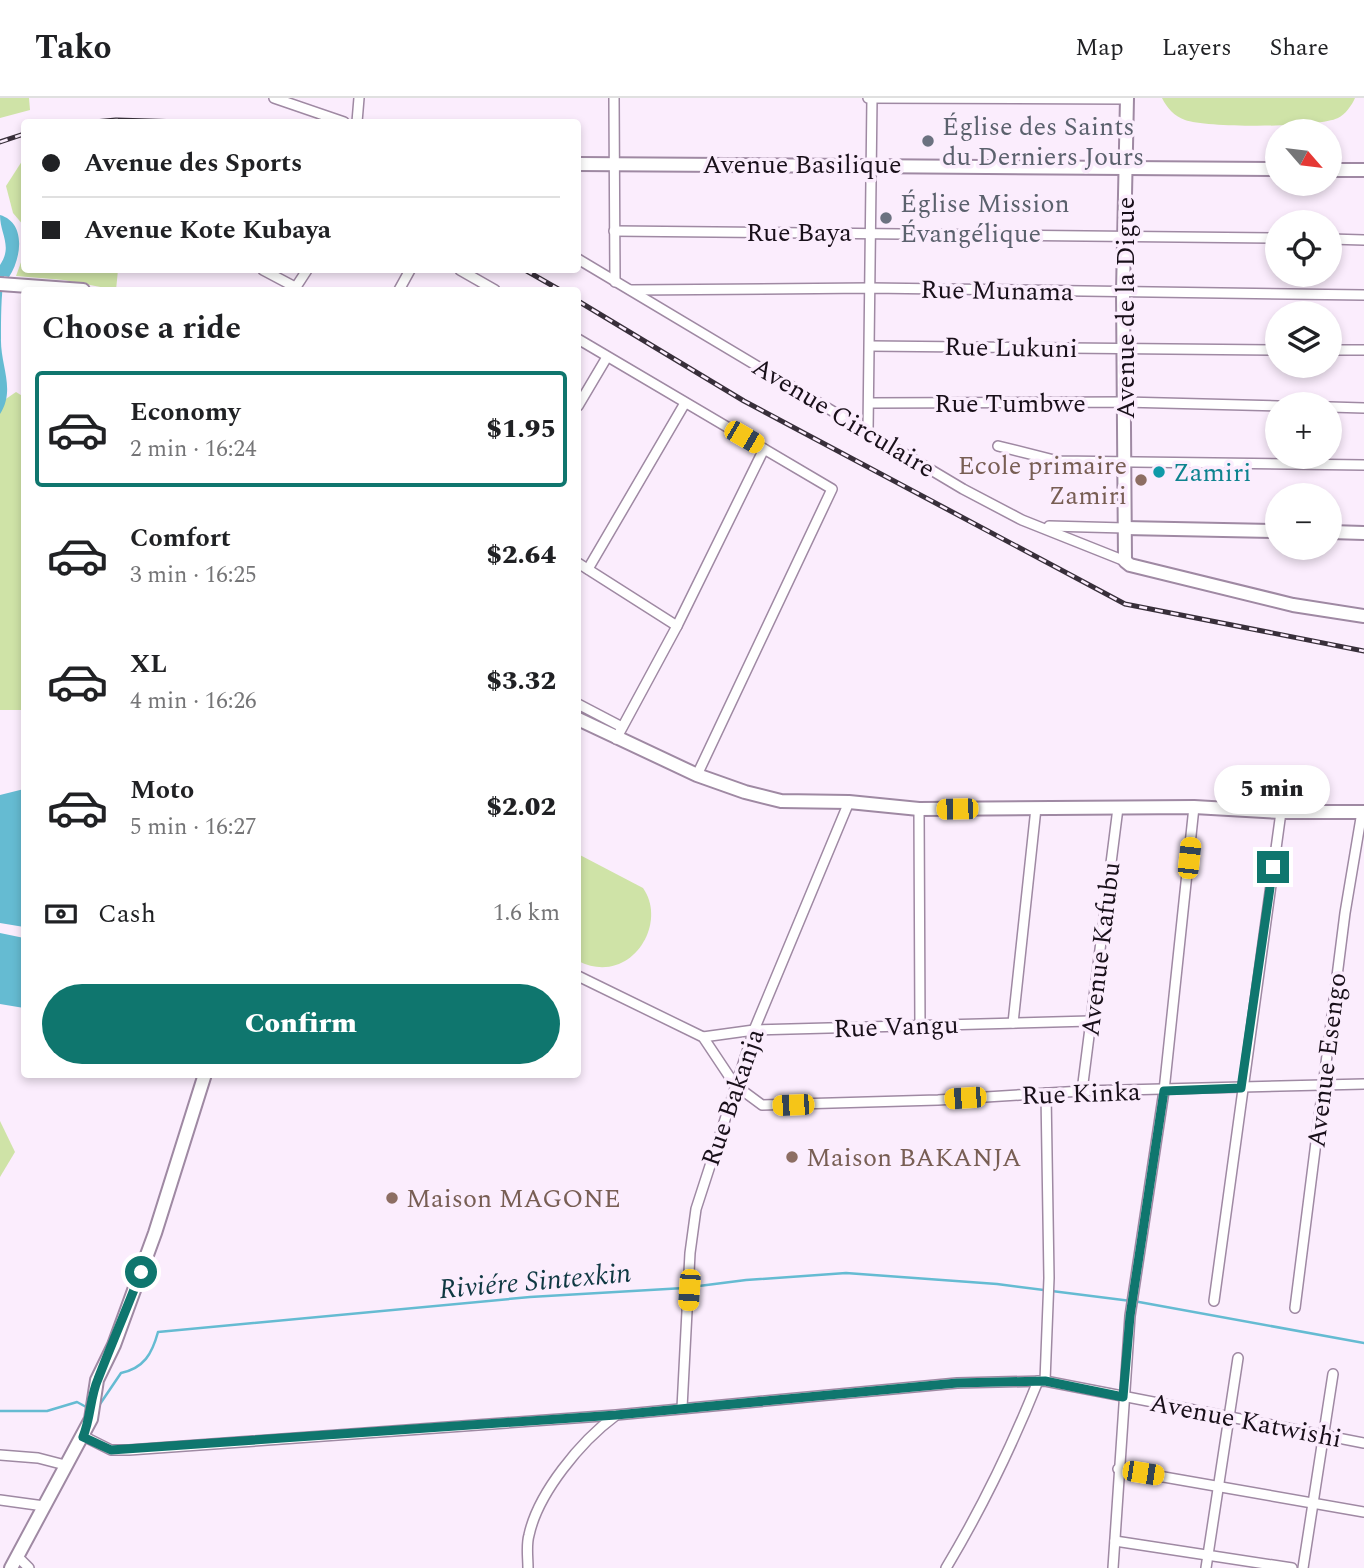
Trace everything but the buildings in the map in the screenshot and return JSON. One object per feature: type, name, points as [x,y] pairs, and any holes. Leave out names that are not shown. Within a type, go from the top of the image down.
[{"type":"street","points":[[274,98],[335,119]]},
{"type":"street","points":[[357,119],[359,98]]},
{"type":"street","points":[[614,98],[615,282]]},
{"type":"street","points":[[866,98],[1127,98]]},
{"type":"street","points":[[868,430],[872,98]]},
{"type":"street","name":"Avenue de la Digue","points":[[1125,561],[1123,292],[1127,98]]},
{"type":"street","name":"Avenue Basilique","points":[[581,164],[1265,169]]},
{"type":"street","points":[[1342,170],[1364,170]]},
{"type":"street","name":"Rue Baya","points":[[614,231],[1265,238]]},
{"type":"street","points":[[1342,239],[1364,240]]},
{"type":"street","name":"Avenue Circulaire","points":[[581,261],[868,430],[962,489],[1022,520],[1042,526],[1130,565],[1293,605],[1364,616]]},
{"type":"street","points":[[268,273],[292,287]]},
{"type":"street","points":[[465,273],[490,287]]},
{"type":"street","points":[[6,284],[44,287]]},
{"type":"street","name":"Rue Munama","points":[[631,290],[870,288],[1364,295]]},
{"type":"street","points":[[581,341],[831,487],[832,493],[698,775]]},
{"type":"street","name":"Rue Lukuni","points":[[870,345],[1265,350]]},
{"type":"street","points":[[1342,350],[1364,351]]},
{"type":"street","points":[[581,401],[607,357]]},
{"type":"street","name":"Rue Tumbwe","points":[[869,403],[1124,402],[1265,406]]},
{"type":"street","points":[[588,569],[685,403]]},
{"type":"street","points":[[1342,407],[1364,408]]},
{"type":"street","points":[[998,446],[1046,460],[1364,465]]},
{"type":"street","points":[[619,733],[677,626],[764,449]]},
{"type":"street","points":[[1042,526],[1265,531]]},
{"type":"street","points":[[1342,532],[1364,533]]},
{"type":"street","points":[[581,565],[677,626]]},
{"type":"street","points":[[581,706],[619,733],[698,775],[727,787],[781,801],[849,802],[919,810],[1194,807],[1281,812],[1363,812]]},
{"type":"street","points":[[581,720],[619,733]]},
{"type":"street","name":"Rue Bakanja","points":[[682,1408],[696,1209],[754,1030],[849,802]]},
{"type":"street","points":[[1113,1568],[1130,1316],[1164,1091],[1194,807]]},
{"type":"street","points":[[1013,1023],[1036,808]]},
{"type":"street","name":"Avenue Kafubu","points":[[1082,1091],[1118,808]]},
{"type":"street","points":[[919,810],[920,1026]]},
{"type":"street","points":[[1214,1301],[1241,1088],[1281,812]]},
{"type":"street","name":"Avenue Esengo","points":[[1295,1308],[1323,1084],[1363,812]]},
{"type":"street","points":[[581,977],[703,1037]]},
{"type":"street","name":"Rue Vangu","points":[[703,1037],[754,1030],[1090,1021]]},
{"type":"street","name":"Rue Kinka","points":[[703,1037],[735,1085],[755,1101],[769,1106],[1082,1091],[1364,1084]]},
{"type":"street","points":[[11,1568],[65,1465],[83,1437],[90,1419],[97,1380],[114,1345],[155,1233],[204,1078]]},
{"type":"street","points":[[946,1568],[971,1526],[1042,1381],[1049,1278],[1046,1093]]},
{"type":"street","points":[[1206,1568],[1238,1357]]},
{"type":"street","points":[[1303,1568],[1333,1374]]},
{"type":"street","name":"Avenue Katwishi","points":[[83,1437],[111,1450],[129,1450],[616,1415],[957,1383],[1042,1381],[1364,1443]]},
{"type":"street","points":[[528,1568],[530,1530],[549,1491],[587,1438],[616,1415]]},
{"type":"street","points":[[0,1455],[38,1458],[65,1465]]},
{"type":"street","points":[[1118,1469],[1364,1512]]},
{"type":"street","points":[[0,1500],[44,1506]]},
{"type":"street","points":[[1115,1541],[1208,1553],[1292,1568]]},
{"type":"street","points":[[17,1556],[29,1568]]},
{"type":"green space","points":[[0,98],[29,98],[30,110],[0,118]]},
{"type":"green space","points":[[1162,98],[1355,98],[1348,110],[1338,118],[1265,119],[1265,126],[1262,126],[1197,123],[1177,116]]},
{"type":"green space","points":[[21,163],[21,222],[13,213],[6,186]]},
{"type":"green space","points":[[21,262],[21,273],[118,273],[116,287],[16,276]]},
{"type":"green space","points":[[16,392],[21,395],[21,710],[0,710],[0,403]]},
{"type":"green space","points":[[581,856],[643,888],[650,903],[651,919],[639,948],[628,959],[613,966],[597,967],[581,962]]},
{"type":"green space","points":[[0,1121],[15,1152],[0,1177]]},
{"type":"water","points":[[0,215],[9,219],[18,233],[19,252],[9,277],[4,276],[3,284],[1,348],[7,395],[0,414],[0,265],[6,246]]},
{"type":"water","points":[[21,790],[21,926],[0,923],[0,795]]},
{"type":"water","points":[[0,933],[21,937],[21,1008],[0,1004]]},
{"type":"waterway","name":"Riviére Sintexkin","points":[[691,1287],[846,1273],[997,1284],[1139,1302],[1364,1343]]},
{"type":"waterway","name":"Riviére Sintexkin","points":[[98,1407],[121,1373],[136,1368],[146,1359],[158,1332],[530,1297],[684,1288]]},
{"type":"waterway","name":"Riviére Sintexkin","points":[[0,1411],[47,1411],[77,1402],[88,1408]]},
{"type":"railway","points":[[0,142],[21,135]]},
{"type":"railway","points":[[530,273],[555,287]]},
{"type":"railway","points":[[581,303],[744,401],[1125,604],[1364,651]]},
{"type":"place","name":"Église des Saints du Derniers Jours","points":[[928,141]]},
{"type":"place","name":"Église Mission Évangélique","points":[[886,218]]},
{"type":"place","name":"Zamiri","points":[[1159,472]]},
{"type":"place","name":"Ecole primaire Zamiri","points":[[1141,480]]},
{"type":"place","name":"Maison BAKANJA","points":[[792,1157]]},
{"type":"place","name":"Maison MAGONE","points":[[392,1198]]},
{"type":"route","points":[[141,1272],[114,1345],[97,1380],[90,1419],[83,1437],[111,1450],[616,1415],[957,1383],[1045,1381],[1123,1397],[1130,1316],[1143,1245],[1164,1091],[1241,1088],[1273,867]]}]
